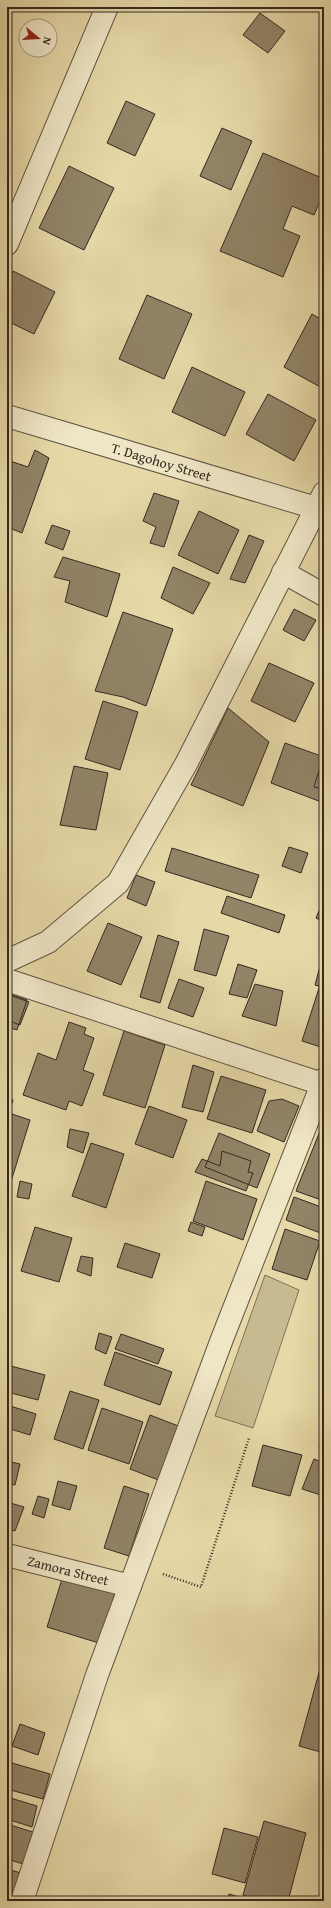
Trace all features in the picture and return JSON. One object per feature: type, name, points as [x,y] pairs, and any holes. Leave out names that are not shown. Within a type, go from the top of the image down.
[{"type":"street","points":[[7,244],[107,7]]},
{"type":"street","name":"T. Dagohoy Street","points":[[7,416],[320,500]]},
{"type":"street","points":[[7,961],[48,942],[118,883],[186,764],[320,500]]},
{"type":"street","points":[[283,572],[324,595]]},
{"type":"street","points":[[7,980],[323,1081],[222,1340],[139,1565],[96,1675],[22,1901]]},
{"type":"street","name":"Zamora Street","points":[[7,1555],[130,1586]]},
{"type":"path","points":[[139,1565],[201,1587],[249,1438]]},
{"type":"shaded area","points":[[265,1275],[299,1290],[253,1428],[215,1416]]},
{"type":"building","points":[[260,13],[285,31],[268,53],[243,35]]},
{"type":"building","points":[[126,101],[155,114],[135,156],[107,143]]},
{"type":"building","points":[[222,128],[252,141],[231,190],[200,176]]},
{"type":"building","points":[[263,153],[324,179],[324,192],[314,215],[292,206],[283,229],[300,236],[283,277],[220,251]]},
{"type":"building","points":[[69,166],[114,188],[84,250],[39,228]]},
{"type":"building","points":[[13,271],[55,292],[34,334],[7,321],[7,283]]},
{"type":"building","points":[[147,295],[192,314],[164,379],[119,359]]},
{"type":"building","points":[[312,314],[324,321],[324,385],[322,388],[284,367]]},
{"type":"building","points":[[192,367],[245,392],[225,436],[172,412]]},
{"type":"building","points":[[268,394],[316,420],[294,461],[246,434]]},
{"type":"building","points":[[35,450],[49,458],[22,533],[7,527],[7,460],[28,467]]},
{"type":"building","points":[[154,493],[179,501],[164,547],[150,543],[156,527],[143,521]]},
{"type":"building","points":[[199,511],[239,530],[218,574],[178,555]]},
{"type":"building","points":[[52,525],[70,531],[63,550],[45,543]]},
{"type":"building","points":[[249,535],[264,541],[245,583],[230,579]]},
{"type":"building","points":[[63,557],[120,574],[107,617],[65,602],[70,581],[54,577]]},
{"type":"building","points":[[173,567],[210,583],[193,614],[161,598]]},
{"type":"building","points":[[294,609],[316,620],[304,641],[283,630]]},
{"type":"building","points":[[123,612],[173,629],[146,706],[123,697],[95,691]]},
{"type":"building","points":[[269,663],[314,683],[295,722],[251,701]]},
{"type":"building","points":[[103,701],[138,712],[120,770],[85,759]]},
{"type":"building","points":[[228,708],[269,742],[243,806],[191,785]]},
{"type":"building","points":[[285,743],[324,757],[324,803],[271,783]]},
{"type":"building","points":[[74,766],[108,773],[96,830],[60,825]]},
{"type":"building","points":[[320,767],[324,768],[324,789],[314,787]]},
{"type":"building","points":[[7,770],[10,771],[7,792]]},
{"type":"building","points":[[289,847],[308,853],[301,873],[282,866]]},
{"type":"building","points":[[172,848],[259,875],[251,898],[165,871]]},
{"type":"building","points":[[136,875],[155,882],[146,906],[127,898]]},
{"type":"building","points":[[227,896],[285,915],[279,933],[221,913]]},
{"type":"building","points":[[324,899],[324,922],[316,918]]},
{"type":"building","points":[[108,923],[142,937],[121,985],[87,971]]},
{"type":"building","points":[[204,929],[229,936],[216,976],[194,970]]},
{"type":"building","points":[[158,935],[179,942],[160,1003],[140,997]]},
{"type":"building","points":[[324,951],[324,988],[315,985]]},
{"type":"building","points":[[238,964],[257,970],[247,998],[229,994]]},
{"type":"building","points":[[179,979],[204,988],[193,1017],[168,1008]]},
{"type":"building","points":[[321,982],[324,983],[324,1048],[302,1041]]},
{"type":"building","points":[[255,984],[283,991],[276,1026],[242,1016]]},
{"type":"building","points":[[7,993],[27,1000],[17,1030],[7,1027]]},
{"type":"building","points":[[7,994],[29,1002],[20,1025],[7,1020]]},
{"type":"building","points":[[69,1022],[86,1028],[84,1034],[94,1038],[83,1070],[94,1074],[82,1106],[69,1101],[66,1110],[23,1095],[38,1053],[56,1060]]},
{"type":"building","points":[[124,1031],[165,1045],[145,1108],[103,1095]]},
{"type":"building","points":[[193,1065],[214,1072],[203,1112],[182,1107]]},
{"type":"building","points":[[221,1076],[266,1090],[252,1133],[207,1119]]},
{"type":"building","points":[[7,1098],[13,1100],[9,1113],[30,1120],[9,1188],[7,1187]]},
{"type":"building","points":[[282,1099],[299,1106],[284,1142],[257,1131],[269,1101]]},
{"type":"building","points":[[149,1106],[187,1120],[173,1158],[135,1144]]},
{"type":"building","points":[[324,1121],[324,1201],[296,1191]]},
{"type":"building","points":[[70,1129],[89,1133],[83,1153],[67,1147]]},
{"type":"building","points":[[219,1133],[270,1154],[257,1188],[205,1167]]},
{"type":"building","points":[[91,1143],[124,1154],[106,1208],[72,1196]]},
{"type":"building","points":[[222,1151],[251,1161],[248,1172],[253,1173],[246,1191],[195,1172],[202,1159],[220,1166]]},
{"type":"building","points":[[20,1181],[32,1184],[29,1199],[17,1197]]},
{"type":"building","points":[[206,1181],[257,1199],[243,1240],[193,1221]]},
{"type":"building","points":[[294,1197],[324,1208],[323,1234],[286,1220]]},
{"type":"building","points":[[191,1222],[205,1227],[202,1236],[188,1231]]},
{"type":"building","points":[[35,1227],[72,1238],[59,1282],[21,1271]]},
{"type":"building","points":[[285,1229],[320,1241],[307,1280],[272,1269]]},
{"type":"building","points":[[125,1243],[160,1254],[152,1278],[117,1267]]},
{"type":"building","points":[[81,1256],[93,1258],[91,1276],[77,1271]]},
{"type":"building","points":[[324,1274],[324,1290],[320,1289]]},
{"type":"building","points":[[99,1333],[112,1337],[106,1354],[95,1349]]},
{"type":"building","points":[[121,1334],[164,1349],[158,1364],[115,1349]]},
{"type":"building","points":[[115,1352],[172,1372],[160,1405],[104,1385]]},
{"type":"building","points":[[7,1365],[45,1375],[38,1400],[7,1392]]},
{"type":"building","points":[[70,1391],[99,1400],[83,1449],[54,1439]]},
{"type":"building","points":[[7,1405],[36,1414],[30,1435],[7,1428]]},
{"type":"building","points":[[102,1408],[143,1422],[129,1464],[88,1450]]},
{"type":"building","points":[[150,1415],[181,1427],[161,1481],[130,1469]]},
{"type":"building","points":[[324,1429],[324,1450],[319,1448]]},
{"type":"building","points":[[263,1445],[302,1455],[290,1496],[252,1486]]},
{"type":"building","points":[[314,1459],[324,1463],[324,1496],[302,1489]]},
{"type":"building","points":[[7,1461],[20,1464],[15,1485],[7,1483]]},
{"type":"building","points":[[58,1481],[77,1486],[70,1510],[52,1505]]},
{"type":"building","points":[[124,1486],[149,1494],[129,1556],[104,1548]]},
{"type":"building","points":[[38,1496],[49,1499],[44,1518],[32,1514]]},
{"type":"building","points":[[7,1502],[24,1507],[15,1531],[7,1529]]},
{"type":"building","points":[[63,1576],[115,1593],[102,1644],[47,1627]]},
{"type":"building","points":[[324,1654],[324,1753],[299,1746]]},
{"type":"building","points":[[20,1724],[45,1733],[38,1755],[12,1746]]},
{"type":"building","points":[[12,1763],[50,1774],[43,1799],[7,1789],[7,1779]]},
{"type":"building","points":[[7,1797],[37,1806],[32,1827],[7,1819]]},
{"type":"building","points":[[264,1821],[306,1833],[288,1901],[259,1901],[243,1895]]},
{"type":"building","points":[[7,1824],[33,1832],[23,1864],[7,1859]]},
{"type":"building","points":[[224,1828],[258,1837],[245,1883],[212,1874]]},
{"type":"building","points":[[7,1869],[21,1873],[12,1901],[7,1901]]},
{"type":"building","points":[[229,1894],[253,1901],[227,1901]]}]
